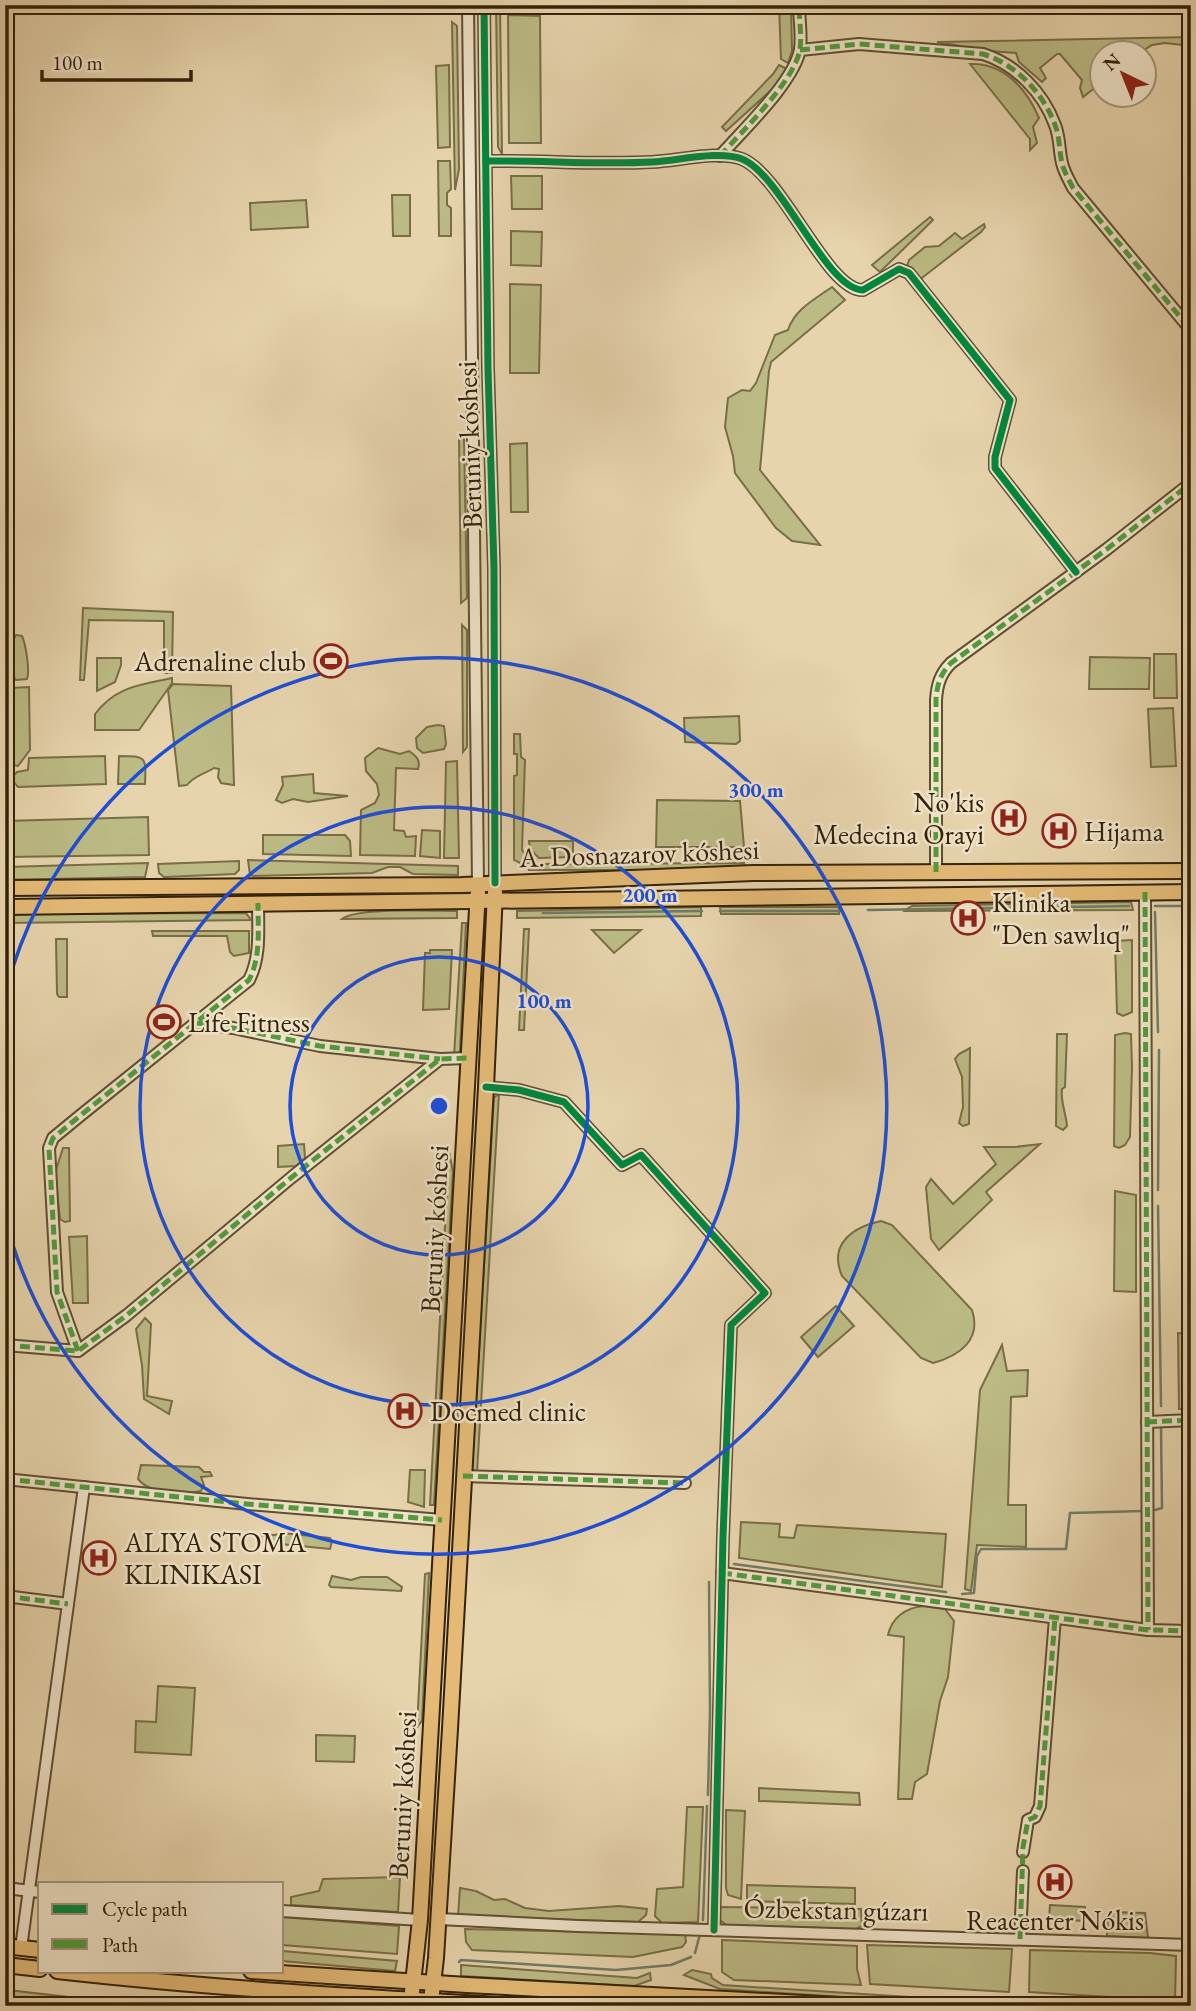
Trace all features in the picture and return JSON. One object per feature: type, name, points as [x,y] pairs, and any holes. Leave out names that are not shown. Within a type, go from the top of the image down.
[{"type":"main road","name":"A. Dosnazarov kóshesi","points":[[5,888],[454,885],[753,873],[1191,871]]},
{"type":"main road","points":[[524,882],[520,891],[526,899]]},
{"type":"main road","name":"Beruniy kóshesi","points":[[411,2003],[420,1920],[478,883]]},
{"type":"main road","name":"Beruniy kóshesi","points":[[431,2001],[439,1919],[495,883]]},
{"type":"main road","points":[[454,885],[460,893],[454,901]]},
{"type":"main road","name":"A. Dosnazarov kóshesi","points":[[5,907],[1191,892]]},
{"type":"main road","points":[[476,925],[487,921],[494,925]]},
{"type":"main road","points":[[449,1405],[467,1407]]},
{"type":"main road","points":[[5,1946],[38,1950]]},
{"type":"main road","points":[[417,1958],[427,1965],[436,1958]]},
{"type":"main road","points":[[5,1965],[38,1969]]},
{"type":"main road","points":[[66,1972],[411,2003],[431,2001],[515,2006]]},
{"type":"main road","points":[[267,1972],[858,2006]]},
{"type":"street","name":"Beruniy kóshesi","points":[[468,5],[478,883]]},
{"type":"street","name":"Beruniy kóshesi","points":[[484,5],[488,369],[494,568],[495,883]]},
{"type":"street","points":[[720,156],[782,86],[792,70],[800,50],[799,5]]},
{"type":"street","points":[[800,50],[859,44],[983,54],[1002,60],[1042,99],[1056,126],[1062,163],[1073,188],[1191,330]]},
{"type":"street","points":[[486,161],[652,162],[720,156],[741,159],[753,166],[771,184],[846,284],[863,290],[900,270],[909,273],[1010,400],[995,457],[995,468],[1076,572]]},
{"type":"street","name":"Beruniy kóshesi","points":[[472,370],[488,369]]},
{"type":"street","points":[[936,872],[936,700],[942,672],[1191,483]]},
{"type":"street","points":[[477,851],[487,857],[495,851]]},
{"type":"street","points":[[1145,892],[1148,1630]]},
{"type":"street","points":[[78,1351],[57,1292],[49,1148],[54,1138],[81,1115],[250,981],[257,954],[258,903]]},
{"type":"street","points":[[197,1023],[320,1046],[440,1059],[468,1058]]},
{"type":"street","points":[[5,1345],[78,1351],[142,1303],[292,1177],[440,1059]]},
{"type":"street","points":[[486,1087],[519,1090],[564,1102],[622,1165],[641,1155],[765,1293],[731,1325],[714,1930]]},
{"type":"street","points":[[1147,1422],[1191,1420]]},
{"type":"street","points":[[463,1476],[685,1483]]},
{"type":"street","points":[[5,1479],[442,1520]]},
{"type":"street","points":[[21,1948],[34,1892],[68,1604],[85,1487]]},
{"type":"street","points":[[722,1573],[1148,1630],[1191,1631]]},
{"type":"street","points":[[5,1596],[68,1604]]},
{"type":"street","points":[[1023,1852],[1028,1820],[1035,1817],[1040,1805],[1055,1618]]},
{"type":"street","points":[[1020,1939],[1023,1871]]},
{"type":"street","points":[[5,1888],[34,1892]]},
{"type":"street","points":[[284,1911],[420,1920]]},
{"type":"street","name":"Ózbekstan gúzarı","points":[[439,1919],[1191,1945]]},
{"type":"shaded area","points":[[496,5],[500,5],[502,154],[498,147]]},
{"type":"shaded area","points":[[779,5],[791,5],[792,51],[788,63],[781,59]]},
{"type":"shaded area","points":[[508,15],[540,16],[541,143],[509,143]]},
{"type":"shaded area","points":[[452,22],[457,26],[459,169],[455,190]]},
{"type":"shaded area","points":[[1191,37],[1191,46],[1158,44],[1158,38],[1140,38]]},
{"type":"shaded area","points":[[1088,39],[1088,93],[1083,97],[1080,88],[1082,80],[1060,54],[1040,68],[1046,78],[1042,82],[1019,62],[1016,53],[937,42]]},
{"type":"shaded area","points":[[970,64],[993,68],[1003,73],[1028,97],[1039,118],[1033,127],[1037,143],[1030,150],[1030,139]]},
{"type":"shaded area","points":[[449,65],[450,147],[438,148],[436,66]]},
{"type":"shaded area","points":[[779,65],[787,69],[778,84],[726,131],[722,127]]},
{"type":"shaded area","points":[[438,161],[450,161],[451,189],[447,193],[447,205],[451,208],[451,236],[439,236]]},
{"type":"shaded area","points":[[511,176],[542,176],[542,209],[512,209]]},
{"type":"shaded area","points":[[392,195],[410,195],[410,236],[393,236]]},
{"type":"shaded area","points":[[306,200],[308,227],[251,230],[250,203]]},
{"type":"shaded area","points":[[930,217],[933,220],[880,272],[872,265]]},
{"type":"shaded area","points":[[984,224],[981,232],[918,281],[906,269],[909,260],[925,247],[939,246],[955,233],[962,239]]},
{"type":"shaded area","points":[[511,231],[542,232],[541,266],[511,265]]},
{"type":"shaded area","points":[[510,284],[541,285],[539,373],[510,373]]},
{"type":"shaded area","points":[[832,287],[845,300],[771,362],[760,470],[820,545],[792,541],[776,528],[735,473],[725,427],[728,398],[742,390],[750,391],[756,383],[775,335],[788,330],[801,310]]},
{"type":"shaded area","points":[[459,436],[464,439],[467,598],[461,603]]},
{"type":"shaded area","points":[[527,443],[528,512],[511,512],[510,444]]},
{"type":"shaded area","points":[[83,608],[173,612],[172,673],[164,673],[164,621],[89,620],[84,680],[80,680]]},
{"type":"shaded area","points":[[462,625],[467,630],[467,747],[463,752]]},
{"type":"shaded area","points":[[16,635],[22,636],[25,645],[27,679],[16,680],[9,669],[10,646]]},
{"type":"shaded area","points":[[1154,654],[1176,654],[1177,698],[1154,698]]},
{"type":"shaded area","points":[[1090,657],[1150,658],[1149,689],[1089,689]]},
{"type":"shaded area","points":[[97,658],[121,658],[121,665],[115,682],[97,691]]},
{"type":"shaded area","points":[[172,678],[172,683],[139,730],[95,730],[95,714],[120,692]]},
{"type":"shaded area","points":[[173,684],[231,686],[234,785],[221,783],[218,777],[219,769],[214,768],[187,785],[179,786],[168,690]]},
{"type":"shaded area","points":[[29,687],[30,750],[18,766],[9,764],[7,692],[10,688]]},
{"type":"shaded area","points":[[1173,708],[1176,766],[1151,767],[1148,709]]},
{"type":"shaded area","points":[[739,716],[740,741],[736,744],[685,742],[684,718]]},
{"type":"shaded area","points":[[444,726],[444,749],[423,753],[417,748],[416,738],[427,727]]},
{"type":"shaded area","points":[[514,734],[520,734],[521,757],[525,760],[522,850],[535,860],[524,865],[514,860],[514,776],[517,775],[517,754],[514,754]]},
{"type":"shaded area","points":[[378,748],[400,754],[409,751],[418,761],[418,769],[396,768],[394,830],[404,831],[406,837],[416,836],[415,856],[360,855],[361,810],[375,803],[379,795],[377,784],[366,771],[365,758]]},
{"type":"shaded area","points":[[105,756],[106,784],[18,787],[14,782],[17,772],[28,770],[29,758]]},
{"type":"shaded area","points":[[119,756],[143,760],[145,784],[118,784]]},
{"type":"shaded area","points":[[457,761],[459,858],[444,858],[446,762]]},
{"type":"shaded area","points":[[313,774],[314,793],[348,796],[308,802],[293,799],[282,803],[276,800],[283,785],[282,777]]},
{"type":"shaded area","points":[[657,800],[740,801],[744,847],[656,847]]},
{"type":"shaded area","points":[[148,817],[149,855],[5,857],[5,821]]},
{"type":"shaded area","points":[[422,830],[440,831],[440,858],[420,856]]},
{"type":"shaded area","points":[[263,835],[345,835],[350,841],[351,856],[263,854]]},
{"type":"shaded area","points":[[529,841],[573,841],[573,857],[539,858],[530,849]]},
{"type":"shaded area","points":[[248,860],[458,866],[458,875],[413,874],[400,867],[388,867],[372,873],[253,876],[250,875]]},
{"type":"shaded area","points":[[239,861],[239,870],[235,874],[164,877],[159,873],[158,864]]},
{"type":"shaded area","points":[[148,863],[145,877],[5,880],[5,867]]},
{"type":"shaded area","points":[[744,863],[745,870],[528,870],[539,864]]},
{"type":"shaded area","points":[[1131,902],[1133,910],[903,911],[912,906]]},
{"type":"shaded area","points":[[701,907],[701,916],[517,918],[517,911]]},
{"type":"shaded area","points":[[720,907],[839,907],[839,914],[721,914]]},
{"type":"shaded area","points":[[378,911],[457,911],[457,918],[342,919],[350,915]]},
{"type":"shaded area","points":[[246,913],[251,920],[5,923],[5,914]]},
{"type":"shaded area","points":[[462,923],[466,923],[460,1051],[454,1056]]},
{"type":"shaded area","points":[[524,929],[529,929],[524,1030],[519,1030]]},
{"type":"shaded area","points":[[592,930],[641,930],[614,953]]},
{"type":"shaded area","points":[[152,931],[249,931],[249,953],[234,956],[230,952],[227,936],[153,936]]},
{"type":"shaded area","points":[[56,939],[67,939],[67,997],[59,997],[57,994]]},
{"type":"shaded area","points":[[1132,940],[1132,1012],[1123,1016],[1117,1013],[1115,941]]},
{"type":"shaded area","points":[[430,950],[452,950],[449,1009],[423,1010],[425,953],[430,953]]},
{"type":"shaded area","points":[[1057,1034],[1067,1034],[1062,1102],[1067,1126],[1063,1130],[1056,1126]]},
{"type":"shaded area","points":[[1131,1034],[1130,1137],[1125,1145],[1119,1148],[1114,1146],[1115,1035]]},
{"type":"shaded area","points":[[970,1048],[969,1124],[963,1126],[959,1123],[963,1107],[962,1077],[955,1059]]},
{"type":"shaded area","points":[[499,1093],[477,1473],[472,1469],[494,1098]]},
{"type":"shaded area","points":[[304,1144],[305,1158],[296,1166],[278,1167],[278,1146]]},
{"type":"shaded area","points":[[1040,1144],[986,1192],[992,1200],[939,1250],[931,1239],[926,1187],[931,1179],[953,1204],[996,1164],[984,1147]]},
{"type":"shaded area","points":[[63,1148],[69,1148],[70,1221],[65,1222],[60,1219],[55,1173]]},
{"type":"shaded area","points":[[449,1151],[453,1172],[434,1505],[430,1505]]},
{"type":"shaded area","points":[[1115,1191],[1136,1195],[1136,1292],[1114,1291]]},
{"type":"shaded area","points":[[881,1221],[892,1225],[972,1310],[974,1330],[971,1338],[959,1351],[943,1360],[933,1363],[921,1358],[842,1276],[838,1255],[841,1246],[861,1228]]},
{"type":"shaded area","points":[[87,1236],[88,1303],[73,1303],[69,1237]]},
{"type":"shaded area","points":[[836,1306],[854,1326],[818,1357],[801,1337]]},
{"type":"shaded area","points":[[145,1318],[151,1324],[147,1396],[172,1401],[169,1414],[144,1399],[136,1329]]},
{"type":"shaded area","points":[[1178,1333],[1191,1334],[1191,1409],[1179,1409]]},
{"type":"shaded area","points":[[1002,1345],[1007,1371],[1028,1370],[1027,1396],[1011,1397],[1008,1505],[1026,1505],[1026,1547],[977,1545],[971,1591],[965,1589],[980,1390]]},
{"type":"shaded area","points":[[141,1465],[199,1467],[204,1472],[210,1472],[212,1476],[201,1477],[204,1485],[201,1491],[159,1491],[138,1479]]},
{"type":"shaded area","points":[[410,1470],[425,1470],[424,1507],[408,1502]]},
{"type":"shaded area","points":[[741,1522],[780,1524],[779,1537],[794,1538],[797,1525],[946,1534],[942,1587],[739,1558]]},
{"type":"shaded area","points":[[282,1533],[330,1538],[332,1541],[330,1549],[260,1542],[261,1534]]},
{"type":"shaded area","points":[[429,1573],[422,1721],[417,1727],[425,1574]]},
{"type":"shaded area","points":[[332,1576],[351,1580],[361,1577],[387,1577],[402,1587],[401,1591],[331,1587],[329,1585]]},
{"type":"shaded area","points":[[923,1606],[945,1609],[954,1621],[948,1677],[940,1701],[927,1774],[915,1782],[912,1799],[898,1799],[904,1637],[888,1635],[901,1614]]},
{"type":"shaded area","points":[[158,1686],[195,1688],[191,1755],[135,1752],[136,1721],[156,1722]]},
{"type":"shaded area","points":[[316,1735],[355,1736],[354,1762],[316,1761]]},
{"type":"shaded area","points":[[759,1788],[859,1793],[860,1805],[759,1801]]},
{"type":"shaded area","points":[[687,1807],[703,1807],[698,1922],[662,1923],[655,1916],[657,1889],[683,1887]]},
{"type":"shaded area","points":[[726,1810],[745,1811],[741,1899],[728,1895],[726,1888]]},
{"type":"shaded area","points":[[400,1877],[398,1912],[291,1905],[291,1897],[319,1891],[323,1879]]},
{"type":"shaded area","points":[[747,1885],[855,1888],[855,1904],[747,1901]]},
{"type":"shaded area","points":[[460,1888],[476,1891],[494,1900],[505,1899],[525,1908],[549,1911],[619,1906],[647,1909],[646,1915],[638,1922],[458,1916]]},
{"type":"shaded area","points":[[1050,1905],[1085,1907],[1084,1921],[1049,1919]]},
{"type":"shaded area","points":[[720,1907],[861,1909],[862,1926],[856,1929],[726,1925],[720,1920]]},
{"type":"shaded area","points":[[1108,1912],[1145,1913],[1148,1938],[1107,1936]]},
{"type":"shaded area","points":[[284,1917],[399,1926],[397,1954],[284,1945]]},
{"type":"shaded area","points":[[465,1929],[685,1934],[686,1942],[682,1947],[633,1957],[472,1950],[466,1942]]},
{"type":"shaded area","points":[[722,1940],[857,1946],[857,1969],[861,1985],[734,1980],[722,1972]]},
{"type":"shaded area","points":[[867,1945],[1012,1949],[1009,1992],[870,1984]]},
{"type":"shaded area","points":[[1030,1950],[1176,1956],[1175,2001],[1029,1992]]},
{"type":"shaded area","points":[[284,1951],[397,1961],[395,1971],[284,1961]]},
{"type":"shaded area","points":[[461,1965],[637,1978],[650,1973],[651,1980],[634,1986],[461,1976]]},
{"type":"shaded area","points":[[692,1970],[711,1974],[712,1978],[723,1985],[1048,2006],[978,2006],[720,1989],[684,1975]]},
{"type":"shaded area","points":[[8,1990],[68,1997],[67,2006],[7,1999]]},
{"type":"waterway","points":[[868,910],[1129,906]]},
{"type":"waterway","points":[[1155,906],[1191,906]]},
{"type":"waterway","points":[[543,913],[702,911]]},
{"type":"waterway","points":[[720,911],[840,911]]},
{"type":"waterway","points":[[1155,912],[1158,1032]]},
{"type":"waterway","points":[[1158,1190],[1159,1050]]},
{"type":"waterway","points":[[1158,1206],[1161,1406]]},
{"type":"waterway","points":[[1155,1510],[1162,1508],[1161,1428]]},
{"type":"waterway","points":[[962,1594],[974,1593],[977,1556],[981,1549],[1066,1549],[1070,1513],[1143,1511]]},
{"type":"waterway","points":[[734,1564],[946,1592]]},
{"type":"waterway","points":[[708,1795],[709,1582]]},
{"type":"waterway","points":[[703,1920],[707,1806]]},
{"type":"waterway","points":[[695,1953],[700,1934]]},
{"type":"waterway","points":[[459,1962],[616,1970],[671,1965],[691,1957]]},
{"type":"marked path","points":[[720,156],[766,105],[796,62],[801,44],[799,5]]},
{"type":"marked path","points":[[800,50],[859,44],[983,54],[1017,72],[1035,91],[1050,113],[1058,134],[1063,166],[1073,188],[1191,330]]},
{"type":"marked path","points":[[936,872],[936,700],[944,671],[951,663],[1107,549],[1191,483]]},
{"type":"marked path","points":[[1145,892],[1148,1630]]},
{"type":"marked path","points":[[78,1351],[57,1292],[49,1148],[53,1138],[249,980],[257,952],[258,903]]},
{"type":"marked path","points":[[197,1023],[320,1046],[440,1059]]},
{"type":"marked path","points":[[5,1345],[78,1351],[127,1315],[292,1177],[440,1059],[468,1058]]},
{"type":"marked path","points":[[1147,1422],[1191,1420]]},
{"type":"marked path","points":[[463,1476],[685,1483]]},
{"type":"marked path","points":[[5,1479],[247,1504],[442,1520]]},
{"type":"marked path","points":[[722,1573],[1148,1630],[1191,1631]]},
{"type":"marked path","points":[[5,1596],[68,1604]]},
{"type":"marked path","points":[[1020,1939],[1023,1847],[1028,1820],[1035,1817],[1040,1806],[1055,1618]]},
{"type":"cycle path","points":[[484,5],[488,369],[494,568],[495,883]]},
{"type":"cycle path","points":[[486,161],[631,163],[721,156],[742,159],[757,169],[773,186],[819,253],[849,285],[863,290],[899,269],[909,273],[1010,400],[995,457],[995,468],[1076,572]]},
{"type":"cycle path","points":[[486,1087],[519,1090],[564,1102],[622,1165],[641,1155],[765,1293],[731,1325],[714,1930]]},
{"type":"place","name":"Adrenaline club","points":[[331,661]]},
{"type":"place","name":"No'kis Medecina Orayi","points":[[1009,818]]},
{"type":"place","name":"Hijama","points":[[1059,831]]},
{"type":"place","name":"Klinika \"Den sawlıq\"","points":[[968,918]]},
{"type":"place","name":"Life Fitness","points":[[164,1022]]},
{"type":"place","name":"Docmed clinic","points":[[405,1411]]},
{"type":"place","name":"ALIYA STOMA KLINIKASI","points":[[99,1558]]},
{"type":"place","name":"Reacenter Nókis","points":[[1055,1882]]}]
